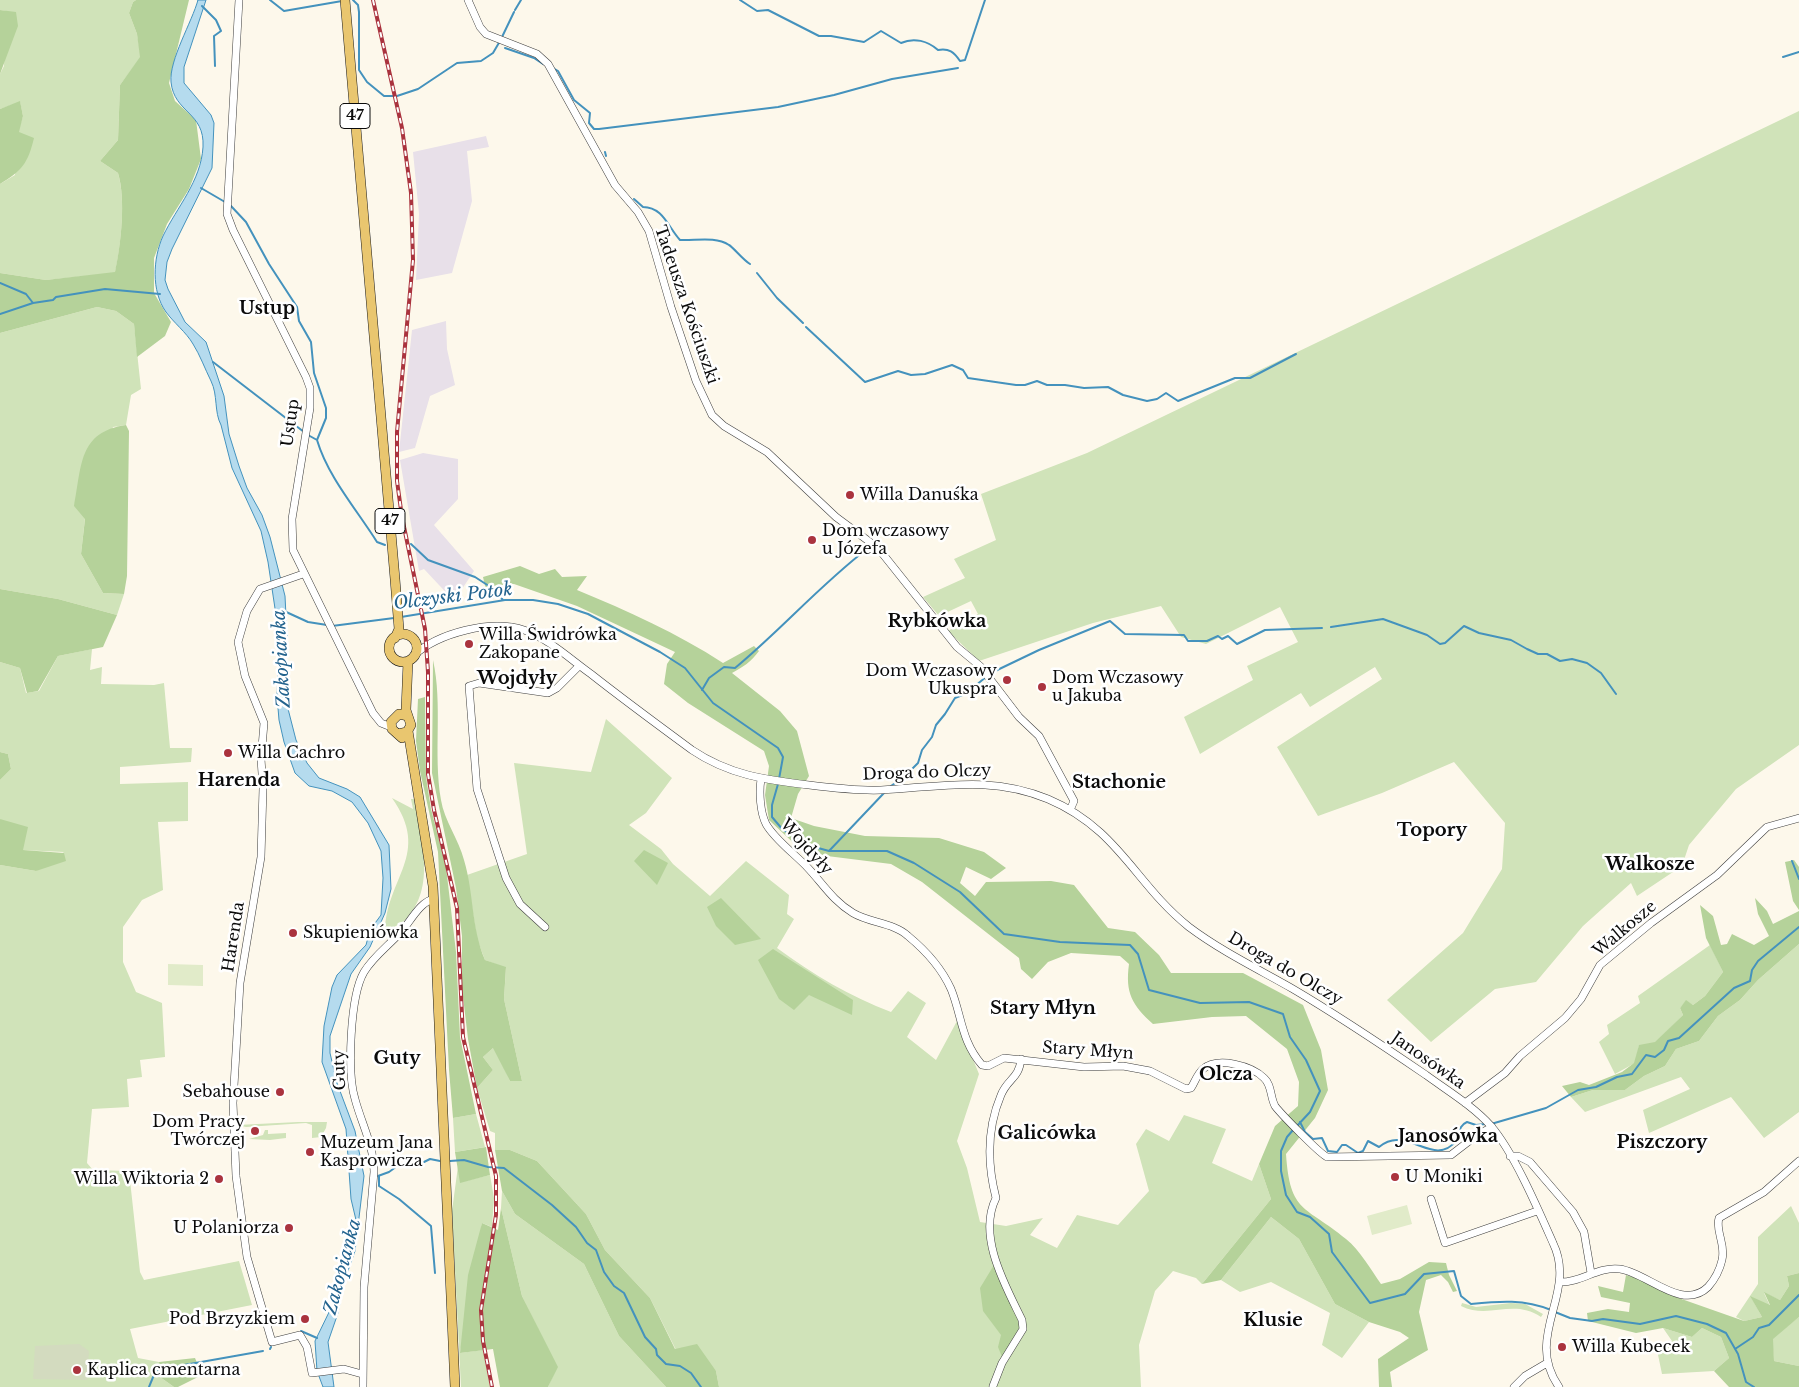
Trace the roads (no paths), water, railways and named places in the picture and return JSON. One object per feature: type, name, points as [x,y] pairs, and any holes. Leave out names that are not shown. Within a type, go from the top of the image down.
[{"type":"main road","name":"47","points":[[345,4],[395,579],[401,617],[409,636],[416,644],[411,659],[400,716]]},
{"type":"main road","name":"47","points":[[401,617],[398,631],[389,649],[402,675],[404,698],[400,716],[391,727],[410,752]]},
{"type":"main road","points":[[395,638],[402,634],[409,636]]},
{"type":"main road","points":[[397,662],[411,659]]},
{"type":"main road","name":"47","points":[[400,716],[411,725],[408,731],[410,752],[432,874],[455,1387]]},
{"type":"main road","points":[[398,734],[408,731]]},
{"type":"street","name":"Ustup","points":[[239,0],[227,214],[310,388],[310,408],[291,535],[293,550],[303,574],[377,718]]},
{"type":"street","name":"Tadeusza Kościuszki","points":[[468,0],[480,27],[486,34],[538,54],[548,64],[615,185],[638,212],[649,231],[671,307],[696,381],[712,416],[724,426],[767,452],[836,517],[878,548],[957,647],[980,666],[1018,717],[1033,729],[1049,752],[1074,801],[1070,810]]},
{"type":"street","name":"Harenda","points":[[303,574],[264,586],[258,590],[247,611],[238,640],[245,676],[264,725],[261,759],[263,796],[261,857],[240,983],[233,1103],[236,1176],[247,1257],[272,1342],[300,1335],[307,1347],[312,1373],[344,1369],[362,1374]]},
{"type":"street","points":[[411,659],[427,646],[475,628],[508,627],[540,637],[706,760],[732,772],[760,779]]},
{"type":"street","points":[[416,644],[427,646]]},
{"type":"street","points":[[545,927],[520,904],[506,878],[477,788],[469,686],[479,684],[548,693],[557,688],[579,666]]},
{"type":"street","points":[[377,718],[400,716]]},
{"type":"street","points":[[377,718],[391,727]]},
{"type":"street","name":"Droga do Olczy","points":[[760,779],[863,790],[993,783],[1025,790],[1070,810],[1093,825],[1115,844],[1166,906],[1194,931],[1346,1020]]},
{"type":"street","name":"Wojdyły","points":[[760,779],[760,792],[766,824],[809,869],[832,897],[854,914],[908,935],[938,967]]},
{"type":"street","name":"Walkosze","points":[[1465,1103],[1504,1073],[1520,1056],[1565,1018],[1581,999],[1600,965],[1651,923],[1717,875],[1767,827],[1799,818]]},
{"type":"street","name":"Guty","points":[[363,1387],[364,1287],[374,1154],[353,1089],[353,1005],[363,973],[371,962],[403,930],[426,902],[434,899]]},
{"type":"street","name":"Stary Młyn","points":[[938,967],[951,990],[965,1039],[982,1065],[988,1066],[1004,1058],[1084,1067],[1123,1066],[1138,1068],[1160,1076],[1186,1089],[1191,1088],[1197,1076],[1206,1067],[1220,1064],[1241,1066],[1255,1071],[1264,1078],[1276,1108],[1327,1157],[1431,1157],[1455,1153],[1477,1135],[1492,1128]]},
{"type":"street","name":"Janosówka","points":[[1346,1020],[1465,1103],[1492,1128],[1510,1156],[1558,1254],[1560,1282]]},
{"type":"street","points":[[993,1386],[1002,1363],[1023,1329],[1022,1320],[990,1246],[990,1209],[996,1198],[990,1174],[989,1137],[1001,1095],[1020,1070],[1021,1059]]},
{"type":"street","points":[[1510,1156],[1518,1156],[1530,1162],[1573,1212],[1584,1232],[1591,1273]]},
{"type":"street","points":[[1559,1387],[1548,1363],[1545,1342],[1560,1282],[1573,1281],[1604,1269],[1622,1269],[1638,1274],[1678,1294],[1697,1295],[1710,1284],[1721,1264],[1724,1246],[1718,1222],[1719,1218],[1764,1192],[1799,1161]]},
{"type":"street","points":[[1431,1199],[1445,1243],[1537,1210]]},
{"type":"street","points":[[1514,1387],[1528,1374],[1548,1363]]},
{"type":"water","name":"Zakopianka","points":[[198,0],[206,0],[184,67],[184,83],[211,115],[214,123],[212,168],[172,249],[167,262],[165,280],[185,322],[206,342],[224,396],[229,434],[239,466],[270,537],[285,596],[287,636],[284,678],[286,701],[296,740],[307,763],[319,778],[347,789],[360,797],[389,845],[391,889],[385,913],[370,947],[351,974],[330,1036],[330,1053],[337,1083],[355,1131],[364,1176],[355,1251],[344,1282],[338,1313],[328,1342],[334,1387],[323,1387],[317,1371],[315,1341],[333,1304],[337,1274],[351,1243],[356,1220],[351,1199],[346,1129],[322,1062],[324,1026],[332,987],[337,975],[366,945],[370,930],[381,915],[383,878],[381,851],[368,823],[352,802],[332,791],[309,786],[295,773],[284,742],[279,720],[277,696],[279,635],[268,562],[261,531],[232,468],[217,415],[215,392],[211,381],[193,344],[161,304],[156,285],[157,254],[163,236],[188,193],[198,171],[203,147],[199,126],[178,100],[173,92],[171,82],[171,73],[177,52]]},
{"type":"waterway","points":[[270,0],[284,11],[342,1]]},
{"type":"waterway","points":[[353,0],[358,5],[359,12],[359,70],[367,82],[384,96],[393,96]]},
{"type":"waterway","points":[[515,10],[521,0]]},
{"type":"waterway","points":[[740,0],[757,11],[768,10],[819,36],[831,36],[864,42],[881,31],[901,43],[916,40],[930,44],[938,50],[948,50],[960,61],[965,60],[985,0]]},
{"type":"waterway","points":[[202,6],[216,20],[221,31],[214,36],[215,66]]},
{"type":"waterway","points":[[502,37],[514,12]]},
{"type":"waterway","points":[[397,96],[418,89],[457,63],[481,61],[493,53],[500,41]]},
{"type":"waterway","points":[[505,48],[534,58],[543,64]]},
{"type":"waterway","points":[[1783,57],[1799,52]]},
{"type":"waterway","points":[[553,68],[558,71],[574,100],[590,113],[589,123],[594,129],[778,107],[834,95],[892,79],[958,68]]},
{"type":"waterway","points":[[605,152],[606,156]]},
{"type":"waterway","points":[[201,188],[225,202]]},
{"type":"waterway","points":[[634,199],[643,207],[656,210],[680,240],[723,242],[731,246],[750,264]]},
{"type":"waterway","points":[[231,206],[246,222],[269,264],[297,307],[299,321],[311,342],[314,373],[326,408],[326,418],[317,440]]},
{"type":"waterway","points":[[757,273],[777,298],[803,323]]},
{"type":"waterway","points":[[0,283],[26,294],[33,303]]},
{"type":"waterway","points":[[0,314],[33,303],[53,300],[56,297],[105,289],[160,294]]},
{"type":"waterway","points":[[806,327],[865,382],[898,371],[911,375],[925,374],[952,365],[963,370],[968,378],[1016,385],[1025,385],[1037,381],[1047,385],[1084,388],[1108,387],[1123,395],[1147,401],[1157,399],[1166,393],[1178,401],[1235,378],[1250,378],[1296,354]]},
{"type":"waterway","points":[[213,362],[304,432]]},
{"type":"waterway","points":[[308,435],[317,440],[328,467],[377,542],[385,545]]},
{"type":"waterway","points":[[411,544],[428,560],[475,577],[492,588],[503,600]]},
{"type":"waterway","points":[[702,690],[709,678],[724,667],[735,668],[833,577],[867,549]]},
{"type":"waterway","name":"Olczyski Potok","points":[[401,617],[505,600],[533,600],[558,604],[588,614],[660,652],[685,668],[713,703],[778,748],[783,757],[779,779]]},
{"type":"waterway","name":"Olczyski Potok","points":[[284,611],[308,622],[327,625]]},
{"type":"waterway","name":"Olczyski Potok","points":[[332,626],[394,618]]},
{"type":"waterway","points":[[1331,627],[1383,619],[1427,635],[1440,644],[1445,643],[1464,626],[1479,633],[1511,640],[1538,654],[1547,654],[1560,661],[1572,659],[1587,663],[1601,673],[1616,694]]},
{"type":"waterway","points":[[891,786],[918,763],[922,750],[932,737],[936,725],[955,698],[965,694],[991,673],[1039,650],[1110,621],[1125,634],[1184,635],[1188,641],[1207,641],[1218,636],[1222,639],[1228,636],[1237,644],[1265,630],[1322,628]]},
{"type":"waterway","name":"Olczyski Potok","points":[[778,784],[772,805],[772,817],[783,830],[811,846],[829,851],[887,851],[914,863],[960,892],[1004,934],[1060,942],[1130,945],[1138,954],[1149,990],[1200,1003],[1249,1002],[1283,1014],[1290,1037],[1306,1060],[1320,1091],[1310,1112],[1296,1127]]},
{"type":"waterway","points":[[829,851],[884,793]]},
{"type":"waterway","points":[[1792,861],[1799,879]]},
{"type":"waterway","points":[[1491,1124],[1546,1108],[1578,1090],[1596,1087],[1617,1077],[1632,1074],[1646,1055],[1655,1057],[1664,1050],[1668,1041],[1679,1038],[1734,988],[1750,981],[1752,970],[1758,961],[1799,927]]},
{"type":"waterway","points":[[1300,1122],[1305,1132],[1313,1139],[1322,1138],[1328,1151],[1337,1152],[1342,1145],[1346,1145],[1358,1153],[1363,1151],[1368,1141],[1379,1147],[1389,1141],[1400,1140],[1429,1149],[1439,1150],[1448,1148],[1457,1140],[1461,1128],[1467,1122],[1476,1125],[1486,1124]]},
{"type":"waterway","name":"Olczyski Potok","points":[[1293,1130],[1287,1137],[1281,1151],[1281,1171],[1286,1195],[1297,1212],[1310,1217],[1329,1234],[1332,1252],[1370,1303],[1405,1294],[1424,1274],[1454,1271],[1461,1296],[1471,1304],[1521,1302],[1551,1310]]},
{"type":"waterway","points":[[378,1176],[389,1172],[400,1164],[418,1165],[430,1159],[440,1161]]},
{"type":"waterway","points":[[450,1161],[464,1160],[488,1167],[504,1168],[552,1205],[576,1227],[587,1243],[596,1250],[604,1272],[614,1286],[624,1293],[645,1337],[656,1349],[657,1355],[666,1364],[680,1366],[691,1373],[701,1387]]},
{"type":"waterway","points":[[379,1176],[379,1186],[399,1199],[431,1226],[435,1273]]},
{"type":"waterway","points":[[1735,1349],[1753,1337],[1759,1328],[1769,1325],[1799,1295]]},
{"type":"waterway","name":"Olczyski Potok","points":[[1555,1312],[1570,1318],[1592,1321],[1603,1319],[1640,1324],[1676,1316],[1707,1324],[1726,1333],[1738,1354],[1746,1382],[1754,1387]]},
{"type":"waterway","points":[[301,1331],[317,1338]]},
{"type":"waterway","points":[[149,1387],[156,1370],[263,1351]]},
{"type":"railway","points":[[373,0],[402,128],[411,193],[413,260],[397,432],[397,481],[402,517],[425,629],[428,672],[428,774],[434,810],[457,908],[463,1037],[496,1176],[496,1215],[481,1310],[483,1341],[492,1387]]},
{"type":"place","name":"Willa Danuśka","points":[[850,495]]},
{"type":"place","name":"Dom wczasowy u Józefa","points":[[812,540]]},
{"type":"place","name":"Willa Świdrówka Zakopane","points":[[469,644]]},
{"type":"place","name":"Dom Wczasowy Ukuspra","points":[[1007,680]]},
{"type":"place","name":"Dom Wczasowy u Jakuba","points":[[1042,687]]},
{"type":"place","name":"Willa Cachro","points":[[228,753]]},
{"type":"place","name":"Skupieniówka","points":[[293,933]]},
{"type":"place","name":"Sebahouse","points":[[280,1092]]},
{"type":"place","name":"Dom Pracy Twórczej","points":[[255,1131]]},
{"type":"place","name":"Muzeum Jana Kasprowicza","points":[[310,1152]]},
{"type":"place","name":"U Moniki","points":[[1395,1177]]},
{"type":"place","name":"Willa Wiktoria 2","points":[[219,1179]]},
{"type":"place","name":"U Polaniorza","points":[[289,1228]]},
{"type":"place","name":"Pod Brzyzkiem","points":[[305,1319]]},
{"type":"place","name":"Willa Kubecek","points":[[1562,1347]]},
{"type":"place","name":"Kaplica cmentarna","points":[[77,1370]]},
{"type":"district","name":"Ustup","points":[[267,309]]},
{"type":"district","name":"Rybkówka","points":[[937,622]]},
{"type":"district","name":"Wojdyły","points":[[517,679]]},
{"type":"district","name":"Harenda","points":[[239,781]]},
{"type":"district","name":"Stachonie","points":[[1119,783]]},
{"type":"district","name":"Topory","points":[[1432,831]]},
{"type":"district","name":"Walkosze","points":[[1650,865]]},
{"type":"district","name":"Stary Młyn","points":[[1043,1009]]},
{"type":"district","name":"Guty","points":[[397,1059]]},
{"type":"district","name":"Olcza","points":[[1226,1075]]},
{"type":"district","name":"Galicówka","points":[[1047,1134]]},
{"type":"district","name":"Janosówka","points":[[1448,1137]]},
{"type":"district","name":"Piszczory","points":[[1662,1143]]},
{"type":"district","name":"Klusie","points":[[1273,1321]]}]
